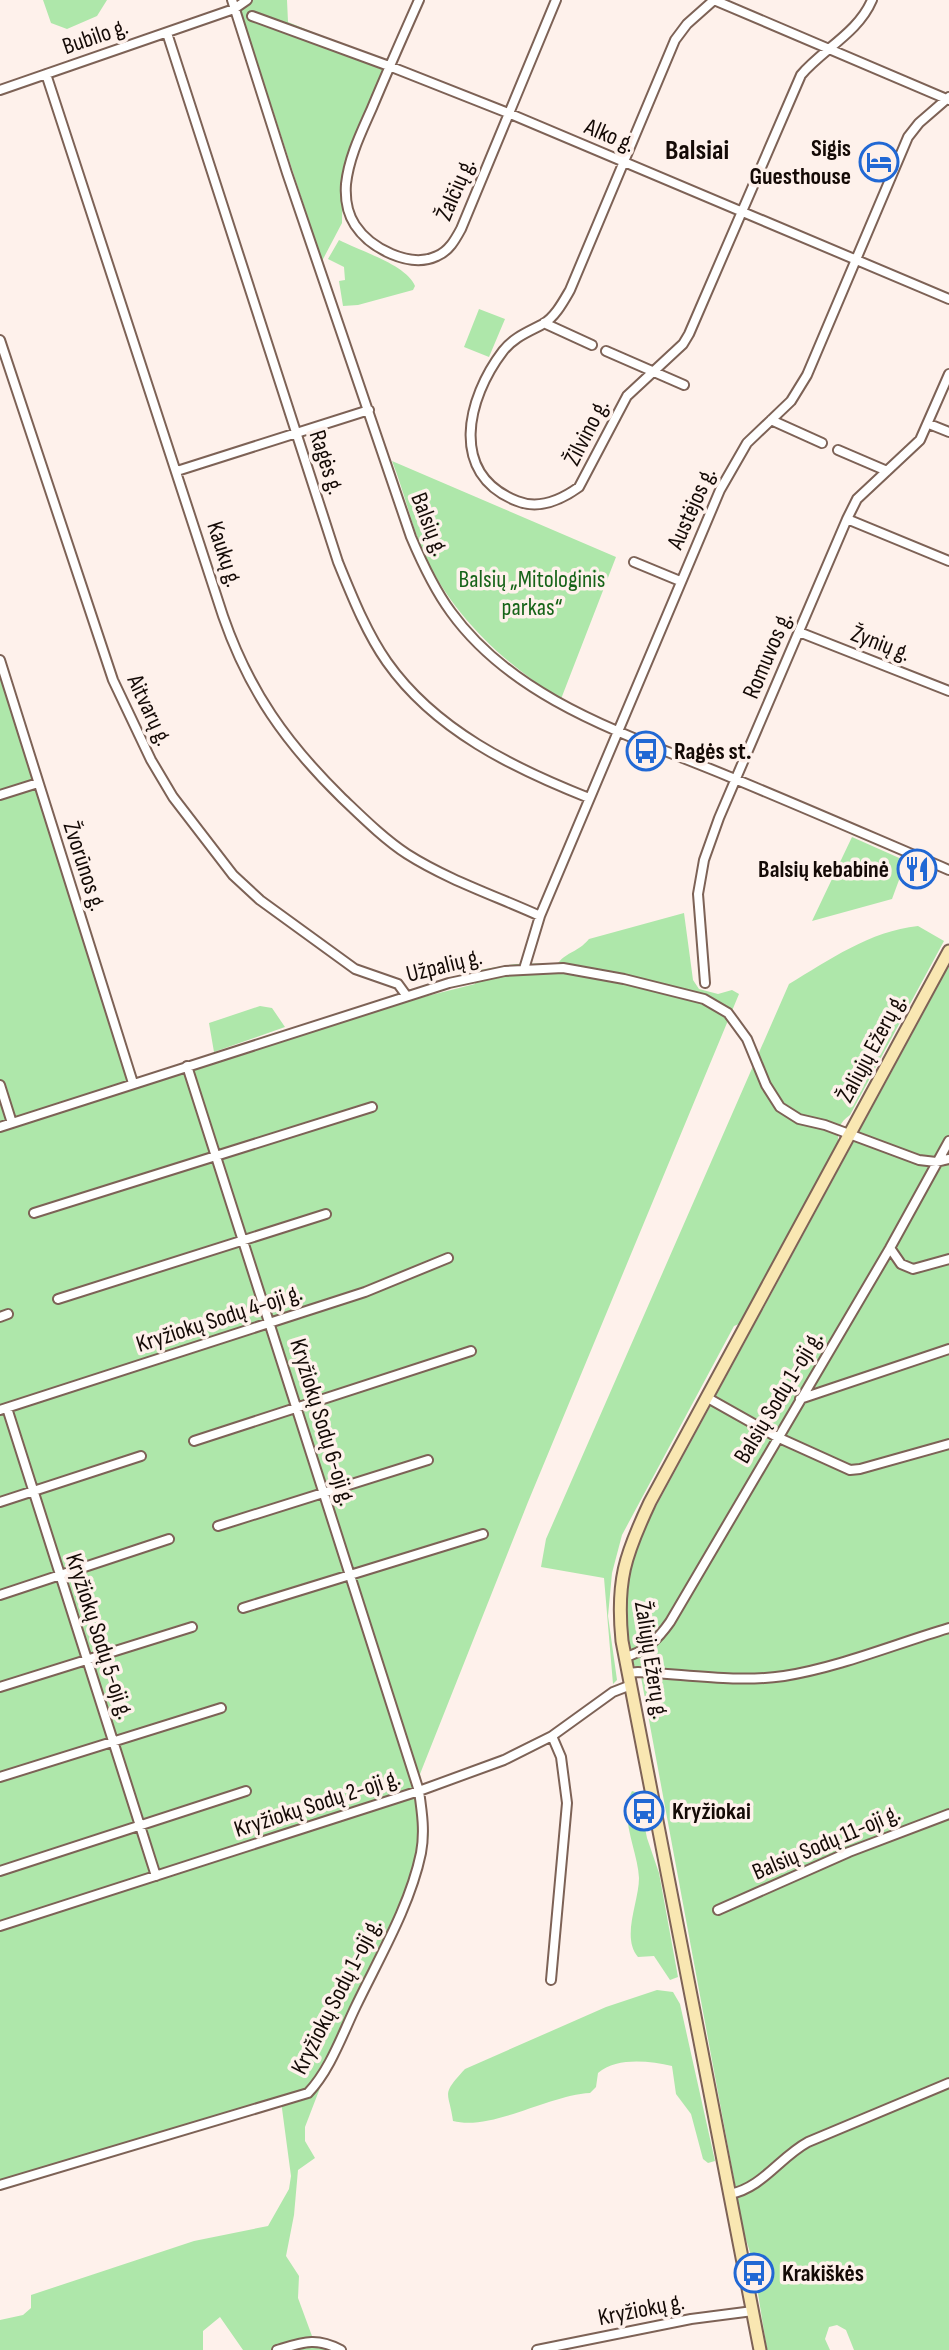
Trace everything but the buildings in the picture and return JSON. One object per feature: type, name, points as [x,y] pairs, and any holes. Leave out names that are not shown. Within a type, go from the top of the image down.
[{"type":"main road","name":"Žaliųjų Ežerų g.","points":[[760,2350],[625,1657],[619,1598],[625,1560],[650,1502],[949,951]]},
{"type":"street","name":"Bubilo g.","points":[[0,90],[167,33],[247,0]]},
{"type":"street","name":"Žalčių g.","points":[[419,0],[354,149],[348,171],[346,200],[355,226],[364,235],[400,257],[424,260],[436,257],[453,243],[556,0]]},
{"type":"street","points":[[714,0],[948,99]]},
{"type":"street","name":"Žilvino g.","points":[[714,0],[687,24],[675,40],[562,304],[544,323],[531,328],[505,349],[484,384],[469,431],[470,447],[480,472],[496,490],[528,506],[543,505],[579,487],[619,407],[683,344],[801,75],[862,20],[872,0]]},
{"type":"street","name":"Balsių g.","points":[[233,5],[411,537],[426,570],[452,613],[488,652],[566,707],[949,870]]},
{"type":"street","name":"Alko g.","points":[[252,16],[508,113],[949,299]]},
{"type":"street","name":"Ragės g.","points":[[167,33],[344,576],[375,643],[417,698],[457,731],[523,768],[589,798]]},
{"type":"street","name":"Kaukų g.","points":[[46,74],[233,644],[255,690],[289,741],[313,770],[406,853],[540,916]]},
{"type":"street","name":"Austėjos g.","points":[[524,969],[540,916],[589,798],[680,581],[734,464],[747,443],[791,401],[807,375],[908,137],[919,123],[948,99]]},
{"type":"street","points":[[544,323],[592,345]]},
{"type":"street","name":"Aitvarų g.","points":[[0,340],[113,680],[151,760],[173,797],[233,875],[260,900],[355,969],[398,984],[406,995]]},
{"type":"street","points":[[606,351],[684,385]]},
{"type":"street","name":"Romuvos g.","points":[[705,983],[698,915],[700,875],[719,818],[857,499],[920,440],[949,374]]},
{"type":"street","points":[[177,471],[369,410]]},
{"type":"street","points":[[771,420],[822,443]]},
{"type":"street","points":[[929,424],[949,432]]},
{"type":"street","points":[[838,450],[887,471]]},
{"type":"street","points":[[847,519],[949,561]]},
{"type":"street","points":[[634,562],[680,581]]},
{"type":"street","name":"Žynių g.","points":[[799,632],[949,691]]},
{"type":"street","name":"Žvorūnos g.","points":[[0,660],[133,1083]]},
{"type":"street","points":[[0,795],[38,783]]},
{"type":"street","name":"Užpalių g.","points":[[0,1127],[469,977],[524,969],[563,968],[704,999],[728,1013],[747,1039],[766,1085],[780,1107],[799,1119],[919,1160],[936,1162]]},
{"type":"street","name":"Kryžiokų Sodų 6-oji g.","points":[[187,1066],[419,1791]]},
{"type":"street","points":[[0,1085],[12,1123]]},
{"type":"street","points":[[34,1213],[372,1107]]},
{"type":"street","name":"Balsių Sodų 1-oji g.","points":[[625,1657],[638,1653],[654,1642],[665,1629],[890,1248],[949,1141]]},
{"type":"street","points":[[936,1162],[949,1159]]},
{"type":"street","points":[[58,1299],[326,1214]]},
{"type":"street","points":[[890,1248],[901,1264],[913,1269],[949,1259]]},
{"type":"street","name":"Kryžiokų Sodų 4-oji g.","points":[[3,1409],[365,1292],[448,1258]]},
{"type":"street","points":[[800,1399],[949,1349]]},
{"type":"street","points":[[194,1441],[471,1351]]},
{"type":"street","points":[[706,1397],[777,1437],[850,1470],[949,1444]]},
{"type":"street","name":"Kryžiokų Sodų 5-oji g.","points":[[3,1409],[33,1491],[156,1876]]},
{"type":"street","points":[[0,1502],[141,1456]]},
{"type":"street","points":[[218,1526],[428,1460]]},
{"type":"street","points":[[243,1608],[483,1534]]},
{"type":"street","points":[[0,1595],[169,1539]]},
{"type":"street","points":[[0,1687],[192,1627]]},
{"type":"street","points":[[630,1679],[638,1672],[743,1678],[782,1676],[949,1628]]},
{"type":"street","name":"Kryžiokų Sodų 2-oji g.","points":[[0,1926],[419,1791],[504,1760],[552,1736],[630,1679]]},
{"type":"street","points":[[0,1777],[221,1708]]},
{"type":"street","points":[[551,1980],[567,1803],[563,1767],[552,1736]]},
{"type":"street","points":[[0,1871],[246,1791]]},
{"type":"street","name":"Kryžiokų Sodų 1-oji g.","points":[[0,2185],[308,2093],[332,2056],[406,1901],[422,1850],[423,1812],[419,1791]]},
{"type":"street","name":"Balsių Sodų 11-oji g.","points":[[718,1910],[849,1852],[949,1814]]},
{"type":"street","points":[[730,2194],[756,2184],[793,2150],[808,2142],[949,2083]]},
{"type":"street","name":"Kryžiokų g.","points":[[537,2350],[691,2319],[753,2311]]},
{"type":"street","points":[[277,2350],[309,2341],[329,2344],[341,2350]]},
{"type":"green space","points":[[43,0],[107,0],[97,16],[67,29],[51,23]]},
{"type":"green space","points":[[237,0],[287,0],[288,22],[386,62],[343,167],[342,223],[322,261]]},
{"type":"green space","points":[[339,240],[403,272],[415,286],[413,290],[343,306],[339,281],[345,280],[344,267],[328,259]]},
{"type":"green space","points":[[479,309],[505,319],[489,357],[464,347]]},
{"type":"green space","name":"Balsių „Mitologinis parkas“","points":[[392,461],[616,557],[561,699],[500,654],[449,597],[424,554]]},
{"type":"green space","points":[[0,665],[139,1086],[399,1003],[475,984],[473,971],[515,964],[558,963],[589,939],[684,913],[693,980],[699,989],[718,994],[732,990],[739,994],[528,1502],[420,1774],[429,1835],[416,1885],[320,2088],[305,2127],[305,2141],[315,2158],[298,2170],[286,2256],[299,2276],[298,2298],[312,2336],[339,2344],[340,2350],[243,2350],[220,2317],[203,2331],[203,2350],[0,2350],[0,2320],[23,2315],[31,2308],[31,2295],[194,2241],[268,2226],[289,2189],[291,2176],[281,2101],[0,2183]]},
{"type":"green space","points":[[852,837],[906,861],[892,899],[812,921]]},
{"type":"green space","points":[[918,926],[944,941],[850,1115],[840,1125],[838,1146],[739,1324],[734,1326],[622,1535],[612,1573],[608,1616],[617,1680],[613,1684],[604,1578],[541,1567],[546,1539],[789,984],[867,940]]},
{"type":"green space","points":[[949,966],[949,2350],[854,2350],[846,2330],[837,2325],[829,2327],[825,2339],[830,2350],[767,2350],[753,2262],[744,2233],[641,1677],[630,1658],[624,1625],[626,1572],[640,1536]]},
{"type":"green space","points":[[260,1006],[272,1008],[285,1027],[214,1052],[209,1023]]},
{"type":"green space","points":[[632,1791],[638,1793],[647,1838],[659,1873],[678,1977],[670,1980],[654,1956],[638,1957],[631,1940],[639,1878],[627,1811]]},
{"type":"green space","points":[[657,1990],[673,1992],[680,2004],[715,2161],[708,2163],[703,2159],[691,2114],[676,2094],[672,2066],[653,2063],[614,2064],[598,2073],[596,2087],[590,2093],[485,2121],[453,2121],[449,2089],[465,2069],[606,2007]]},
{"type":"place","name":"Sigis Guesthouse","points":[[879,162]]},
{"type":"place","name":"Ragės st.","points":[[646,751]]},
{"type":"place","name":"Balsių kebabinė","points":[[917,869]]},
{"type":"place","name":"Kryžiokai","points":[[644,1811]]},
{"type":"place","name":"Krakiškės","points":[[754,2273]]},
{"type":"district","name":"Balsiai","points":[[697,149]]}]
